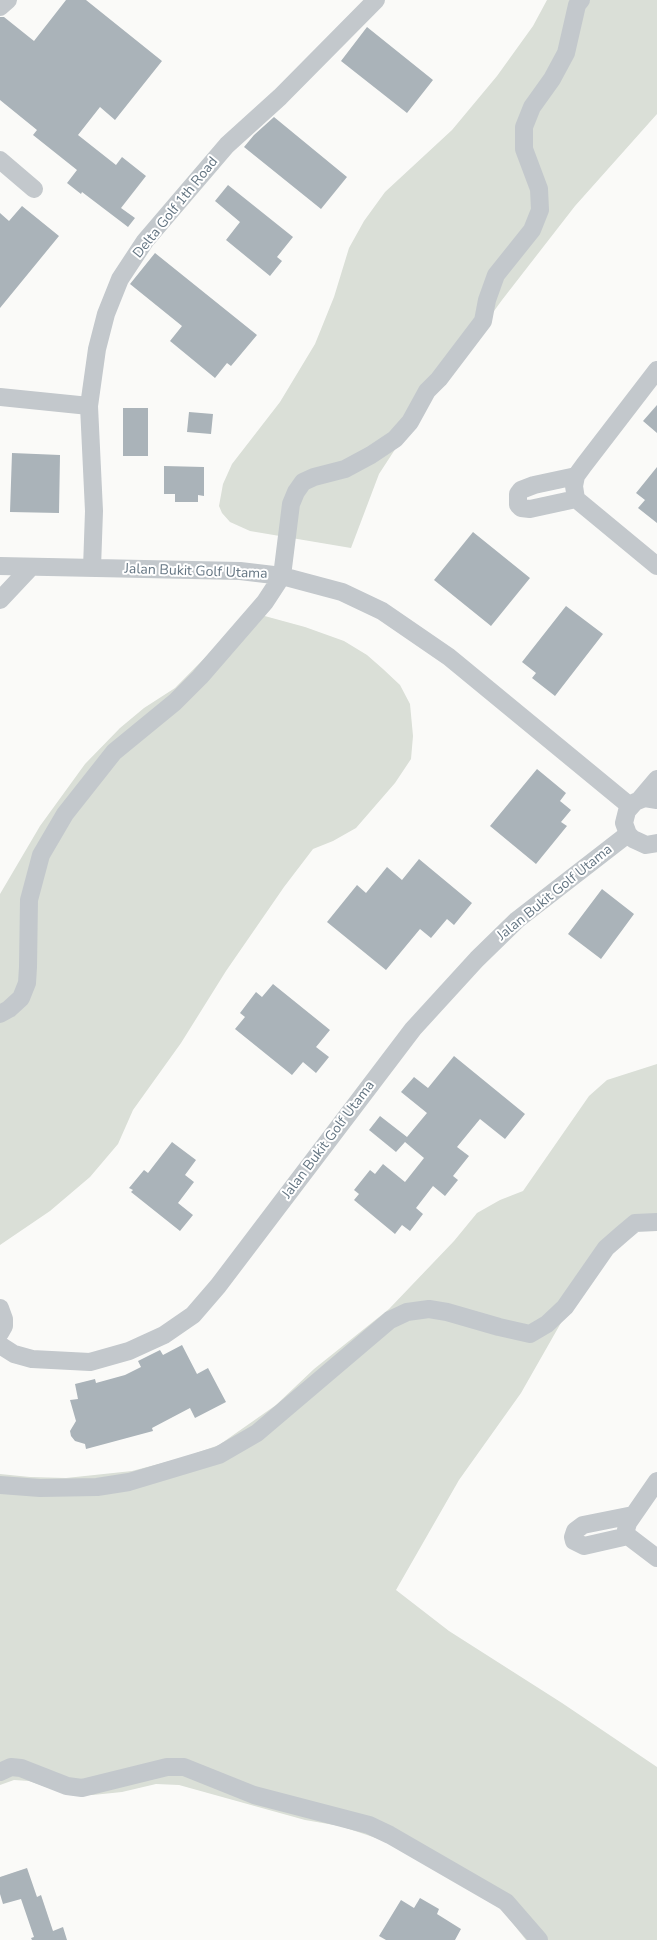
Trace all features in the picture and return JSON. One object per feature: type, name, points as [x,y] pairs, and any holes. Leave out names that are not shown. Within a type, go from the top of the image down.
[{"type":"street","points":[[0,7],[8,0]]},
{"type":"street","name":"Delta Golf 1th Road","points":[[92,568],[94,511],[88,406],[97,349],[106,314],[120,279],[145,241],[227,146],[280,97],[376,0]]},
{"type":"street","points":[[0,1014],[9,1010],[21,998],[26,983],[28,967],[29,900],[41,855],[65,814],[114,752],[175,702],[200,677],[261,608],[282,576],[291,504],[296,492],[304,482],[314,477],[346,469],[395,439],[410,422],[427,391],[439,379],[483,321],[487,300],[496,275],[532,230],[540,210],[540,189],[524,149],[524,127],[532,106],[552,79],[566,53],[578,5],[581,0]]},
{"type":"street","points":[[0,160],[34,189]]},
{"type":"street","points":[[657,370],[576,476],[574,486],[576,499],[657,566]]},
{"type":"street","points":[[0,397],[88,406]]},
{"type":"street","points":[[576,476],[521,490],[518,494],[518,506],[520,508],[530,509],[576,499]]},
{"type":"street","name":"Jalan Bukit Golf Utama","points":[[0,566],[240,571],[282,576],[342,592],[382,611],[449,656],[642,802]]},
{"type":"street","points":[[0,600],[31,567]]},
{"type":"street","points":[[657,779],[642,802],[625,817],[624,823],[628,834],[639,843],[646,845],[657,843]]},
{"type":"street","name":"Jalan Bukit Golf Utama","points":[[0,1345],[14,1354],[32,1360],[90,1362],[129,1351],[164,1335],[193,1315],[218,1286],[414,1029],[477,959],[517,920],[628,834]]},
{"type":"street","points":[[0,1485],[40,1488],[97,1487],[129,1482],[219,1454],[258,1433],[390,1320],[407,1312],[429,1309],[447,1312],[530,1334],[547,1324],[565,1307],[606,1248],[636,1222],[657,1222]]},
{"type":"street","points":[[0,1308],[4,1319],[4,1326],[0,1333]]},
{"type":"street","points":[[657,1481],[633,1515],[626,1530],[628,1536],[657,1558]]},
{"type":"street","points":[[628,1536],[584,1546],[574,1541],[573,1537],[575,1531],[583,1526],[633,1515]]},
{"type":"street","points":[[0,1772],[11,1767],[21,1768],[67,1786],[82,1788],[167,1767],[184,1768],[254,1796],[369,1825],[390,1834],[506,1902],[539,1940]]},
{"type":"shaded area","points":[[547,0],[657,0],[657,114],[575,206],[502,300],[407,431],[379,474],[351,548],[250,531],[230,522],[222,513],[219,506],[223,484],[232,464],[280,402],[315,344],[334,297],[349,248],[364,221],[385,192],[452,130],[497,76],[533,26]]},
{"type":"shaded area","points":[[250,612],[305,627],[344,641],[367,655],[383,669],[400,685],[410,704],[413,736],[411,759],[395,783],[356,828],[333,841],[313,849],[284,887],[226,971],[181,1043],[133,1110],[118,1144],[90,1177],[50,1211],[0,1245],[0,894],[40,826],[85,764],[120,728],[144,708],[175,688]]},
{"type":"shaded area","points":[[657,1064],[657,1229],[633,1225],[562,1321],[521,1393],[459,1480],[396,1590],[449,1631],[562,1703],[657,1767],[657,1940],[526,1940],[503,1911],[474,1888],[391,1843],[340,1826],[305,1820],[179,1785],[156,1784],[122,1792],[93,1795],[66,1794],[29,1781],[14,1780],[0,1785],[0,1474],[66,1478],[132,1471],[185,1457],[219,1445],[276,1405],[314,1369],[389,1309],[454,1241],[477,1213],[500,1200],[523,1191],[589,1096],[607,1080]]},
{"type":"building","points":[[66,0],[86,0],[162,61],[115,120],[100,107],[78,135],[116,165],[122,157],[146,176],[121,208],[135,218],[128,227],[82,192],[81,194],[67,183],[77,170],[33,135],[37,130],[0,100],[0,17],[4,17],[34,41]]},
{"type":"building","points":[[367,27],[433,80],[407,113],[341,61]]},
{"type":"building","points":[[274,117],[347,177],[321,209],[244,147],[254,135]]},
{"type":"building","points":[[228,185],[293,237],[277,257],[282,261],[270,276],[226,240],[240,222],[215,201]]},
{"type":"building","points":[[22,206],[59,236],[0,308],[0,213],[9,221]]},
{"type":"building","points":[[155,253],[257,335],[231,366],[227,363],[215,378],[170,341],[182,326],[130,284]]},
{"type":"building","points":[[657,405],[657,433],[643,421]]},
{"type":"building","points":[[123,408],[148,408],[148,456],[123,456]]},
{"type":"building","points":[[189,412],[213,414],[211,434],[187,432]]},
{"type":"building","points":[[12,453],[60,455],[59,513],[10,512]]},
{"type":"building","points":[[164,466],[204,467],[204,496],[198,495],[198,502],[175,502],[175,494],[164,494]]},
{"type":"building","points":[[657,467],[657,523],[638,508],[645,500],[636,493]]},
{"type":"building","points":[[473,532],[530,578],[491,626],[434,580]]},
{"type":"building","points":[[566,606],[603,634],[555,696],[532,678],[536,673],[522,662]]},
{"type":"building","points":[[537,769],[566,793],[560,801],[571,810],[561,822],[567,826],[536,864],[490,826]]},
{"type":"building","points":[[419,859],[472,903],[454,925],[447,919],[431,938],[420,929],[386,970],[327,922],[357,885],[366,893],[387,867],[402,880]]},
{"type":"building","points":[[602,889],[634,914],[601,959],[568,934]]},
{"type":"building","points":[[273,984],[330,1030],[316,1047],[329,1057],[316,1073],[303,1062],[292,1075],[235,1029],[245,1017],[240,1013],[256,992],[262,997]]},
{"type":"building","points":[[454,1056],[525,1114],[505,1139],[480,1119],[457,1147],[469,1156],[453,1176],[458,1180],[445,1196],[433,1186],[416,1208],[423,1214],[410,1231],[402,1225],[395,1234],[354,1200],[359,1194],[354,1190],[370,1170],[375,1174],[383,1164],[405,1182],[424,1158],[405,1142],[396,1152],[369,1130],[380,1116],[407,1137],[427,1113],[401,1092],[414,1077],[428,1088]]},
{"type":"building","points":[[172,1142],[196,1160],[185,1175],[194,1182],[178,1203],[193,1215],[180,1231],[131,1192],[133,1190],[129,1188],[144,1170],[148,1173]]},
{"type":"building","points":[[182,1345],[197,1374],[208,1368],[226,1402],[195,1418],[190,1408],[152,1428],[153,1431],[86,1449],[85,1444],[75,1441],[71,1436],[70,1431],[76,1421],[70,1400],[78,1399],[75,1384],[95,1379],[96,1383],[125,1375],[141,1367],[138,1361],[160,1350],[163,1355]]},
{"type":"building","points":[[27,1868],[37,1897],[41,1895],[53,1931],[63,1927],[67,1940],[32,1940],[31,1938],[34,1937],[21,1899],[3,1904],[0,1894],[0,1877]]},
{"type":"building","points":[[420,1898],[439,1909],[437,1914],[461,1929],[455,1940],[386,1940],[379,1936],[401,1900],[414,1908]]}]
